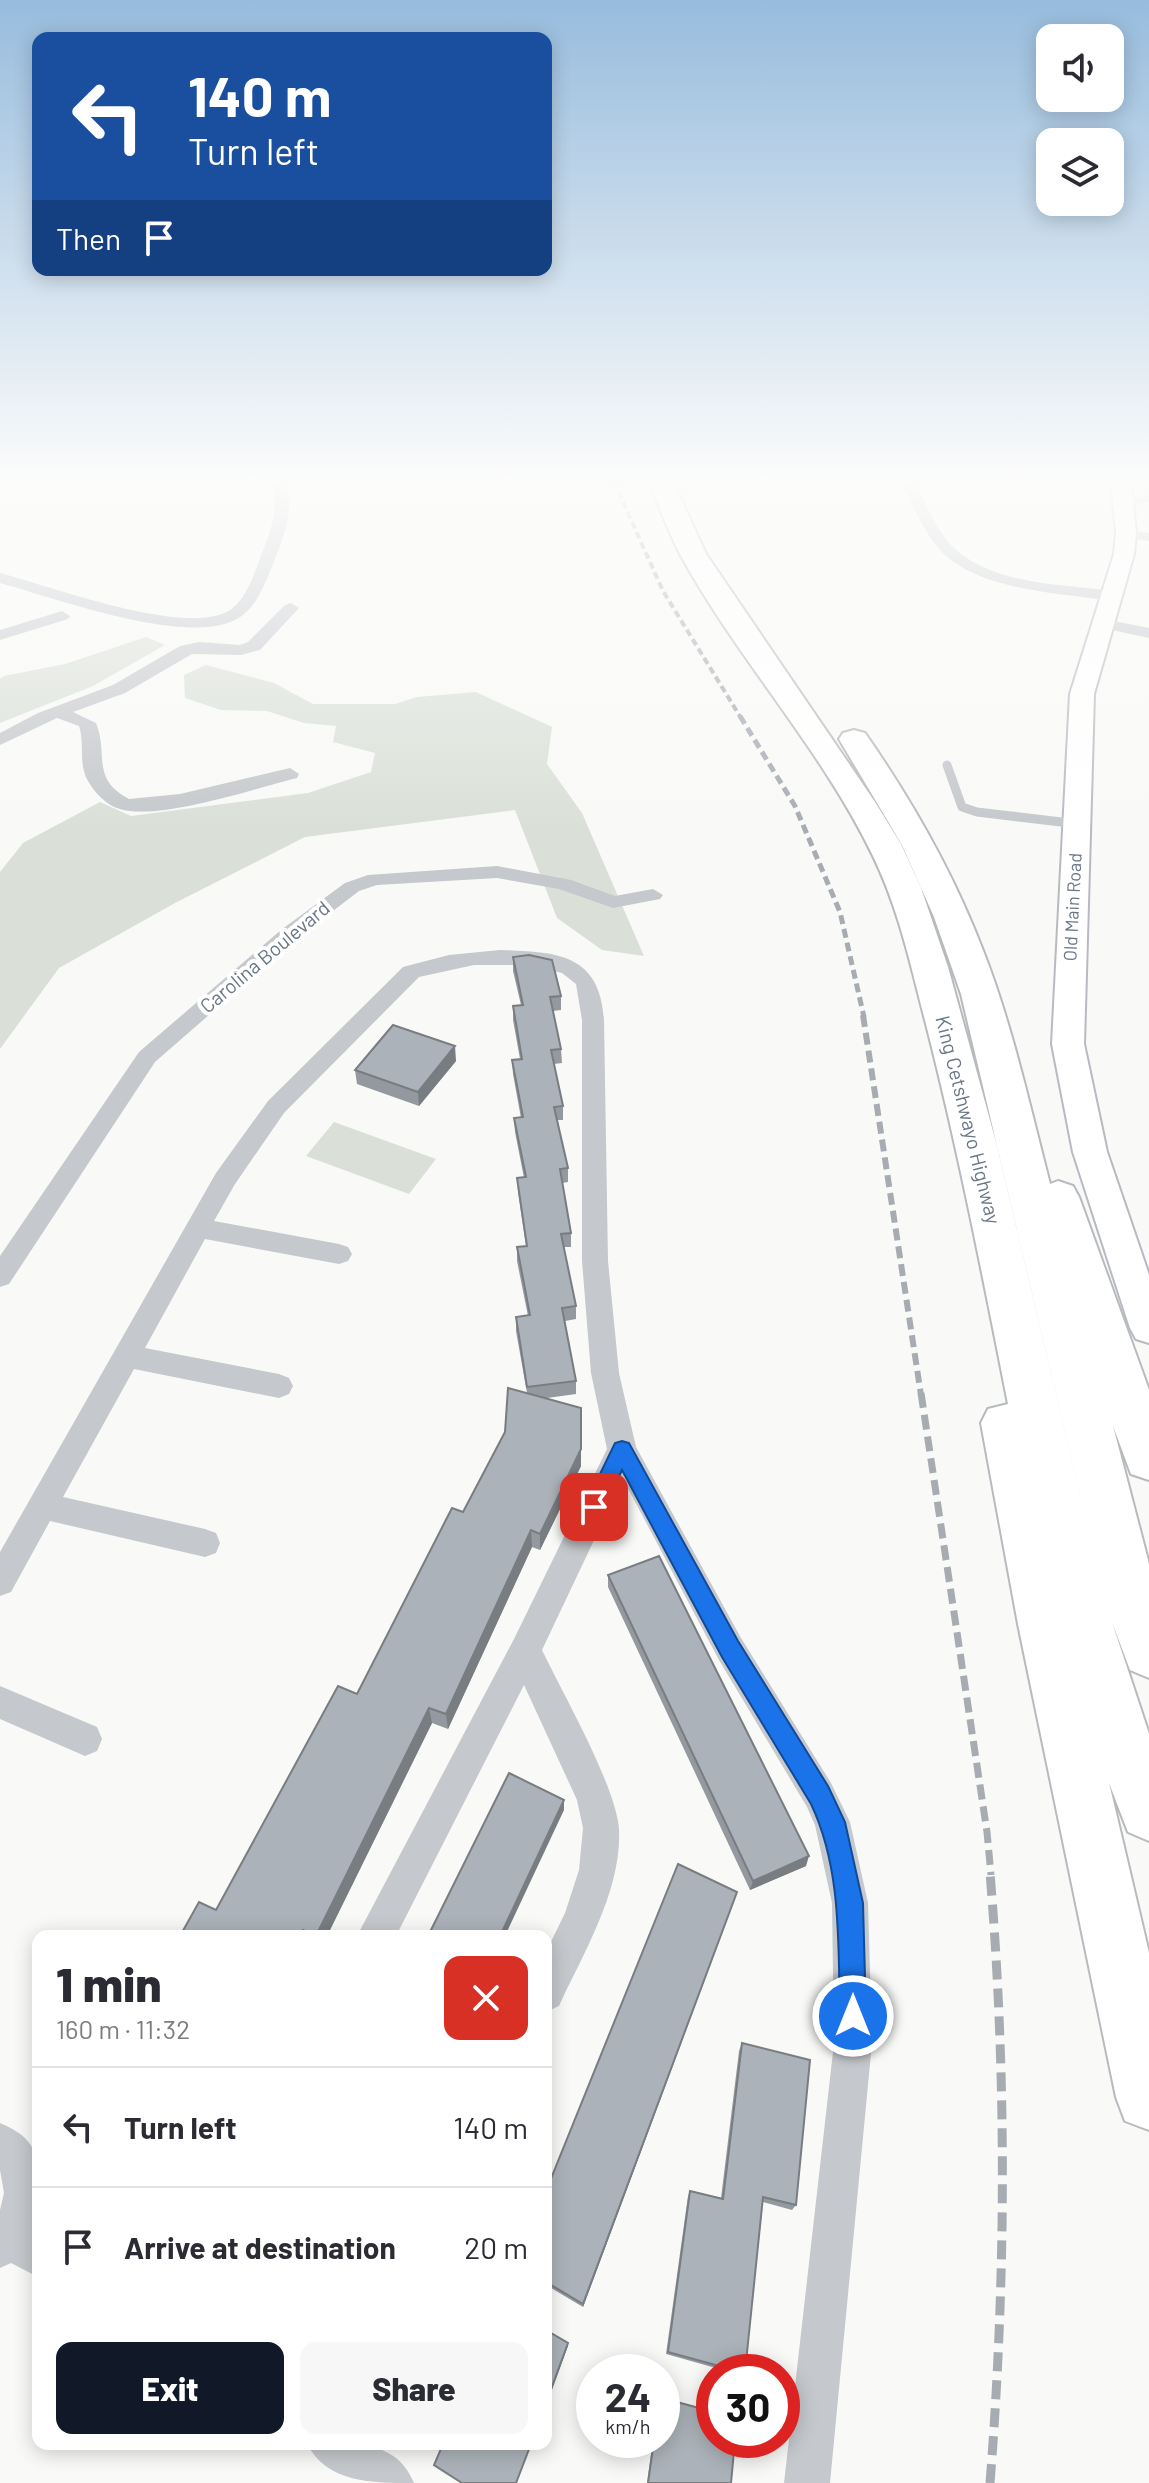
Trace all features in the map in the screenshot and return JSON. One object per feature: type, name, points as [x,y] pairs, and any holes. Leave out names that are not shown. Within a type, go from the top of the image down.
[{"type":"highway","name":"King Cetshwayo Highway","points":[[722,598],[825,748],[889,853],[926,952],[972,1041],[1149,1652]]},
{"type":"highway","name":"King Cetshwayo Highway","points":[[755,598],[862,750],[913,831],[952,911],[972,962],[968,1104],[1047,1481],[1075,1595],[1118,1736],[1149,1811]]},
{"type":"highway","points":[[1149,1459],[1017,1081],[1004,1052],[972,1041],[958,1127],[1009,1447],[1149,2097]]},
{"type":"street","points":[[74,598],[163,622],[187,625],[220,620],[243,608],[248,598]]},
{"type":"street","points":[[1070,598],[1108,610],[1149,633]]},
{"type":"street","name":"Old Main Road","points":[[1111,598],[1082,694],[1068,1044],[1074,1095],[1088,1146],[1149,1328]]},
{"type":"street","points":[[0,740],[56,712],[119,689],[186,650],[199,647],[241,650],[254,646],[291,608]]},
{"type":"street","points":[[0,635],[62,616]]},
{"type":"street","points":[[56,712],[87,723],[91,736],[89,753],[92,770],[100,786],[128,806],[164,802],[290,774]]},
{"type":"street","name":"Carolina Boulevard","points":[[0,1277],[147,1057],[288,935],[352,887],[375,879],[497,872],[564,884],[613,902],[653,895]]},
{"type":"street","points":[[0,1582],[225,1179],[276,1107],[411,972],[426,964],[525,957],[573,970],[591,990],[595,1261],[605,1373],[622,1449],[730,1649],[819,1795],[832,1822],[850,1903],[853,2043],[807,2483]]},
{"type":"street","points":[[197,1228],[339,1254]]},
{"type":"street","points":[[127,1356],[279,1386]]},
{"type":"street","points":[[379,1930],[525,1650],[622,1449]]},
{"type":"street","points":[[43,1506],[205,1543]]},
{"type":"street","points":[[525,1650],[594,1798],[601,1828],[597,1870],[581,1919],[552,1980]]},
{"type":"street","points":[[0,1702],[85,1739]]},
{"type":"street","points":[[0,2143],[16,2155],[24,2173],[25,2194],[15,2247]]},
{"type":"street","points":[[342,2450],[391,2483]]},
{"type":"lane","points":[[947,765],[962,807],[977,812],[1078,824]]},
{"type":"shaded area","points":[[146,637],[165,645],[93,686],[0,723],[0,679],[4,676],[65,664]]},
{"type":"shaded area","points":[[206,665],[274,683],[313,704],[395,704],[417,697],[476,692],[552,727],[547,764],[582,813],[644,956],[602,950],[557,918],[515,810],[305,837],[175,903],[59,968],[0,1049],[0,872],[23,843],[100,802],[131,816],[308,793],[371,772],[375,753],[333,742],[336,726],[304,723],[267,711],[221,710],[185,698],[184,675]]},
{"type":"shaded area","points":[[334,1122],[436,1159],[409,1194],[306,1156]]},
{"type":"building","points":[[529,955],[552,960],[561,996],[550,997],[561,1049],[551,1050],[563,1106],[554,1107],[568,1168],[560,1169],[571,1233],[561,1234],[576,1306],[562,1308],[576,1381],[527,1387],[516,1317],[530,1315],[517,1247],[527,1246],[517,1178],[526,1177],[514,1118],[523,1117],[512,1060],[522,1059],[513,1006],[523,1005],[513,957]]},
{"type":"building","points":[[393,1025],[455,1046],[418,1092],[355,1070]]},
{"type":"building","points":[[508,1388],[581,1408],[581,1449],[540,1534],[531,1530],[446,1714],[429,1708],[319,1930],[183,1930],[199,1902],[216,1910],[338,1686],[357,1694],[452,1508],[463,1512],[505,1432]]},
{"type":"building","points":[[659,1556],[809,1856],[753,1881],[608,1575]]},
{"type":"building","points":[[509,1773],[564,1800],[503,1930],[431,1930]]},
{"type":"building","points":[[678,1864],[737,1892],[583,2304],[552,2286],[552,2176]]},
{"type":"building","points":[[742,2043],[810,2060],[796,2205],[763,2197],[747,2354],[696,2354],[696,2360],[668,2352],[690,2191],[723,2199]]},
{"type":"building","points":[[552,2334],[568,2343],[552,2387]]},
{"type":"building","points":[[680,2403],[696,2407],[696,2458],[733,2458],[731,2483],[648,2483],[651,2458],[680,2458]]},
{"type":"building","points":[[440,2450],[529,2450],[516,2483],[462,2483],[434,2465]]},
{"type":"railway","points":[[667,598],[741,718]]},
{"type":"railway","points":[[740,716],[795,806],[840,912],[864,1017]]},
{"type":"railway","points":[[863,1015],[921,1395]]},
{"type":"railway","points":[[921,1393],[991,1875]]},
{"type":"railway","points":[[990,1873],[1002,2102],[1002,2255],[990,2483]]},
{"type":"route","points":[[594,1507],[622,1449],[730,1649],[819,1795],[832,1822],[850,1903],[853,2016]]}]
